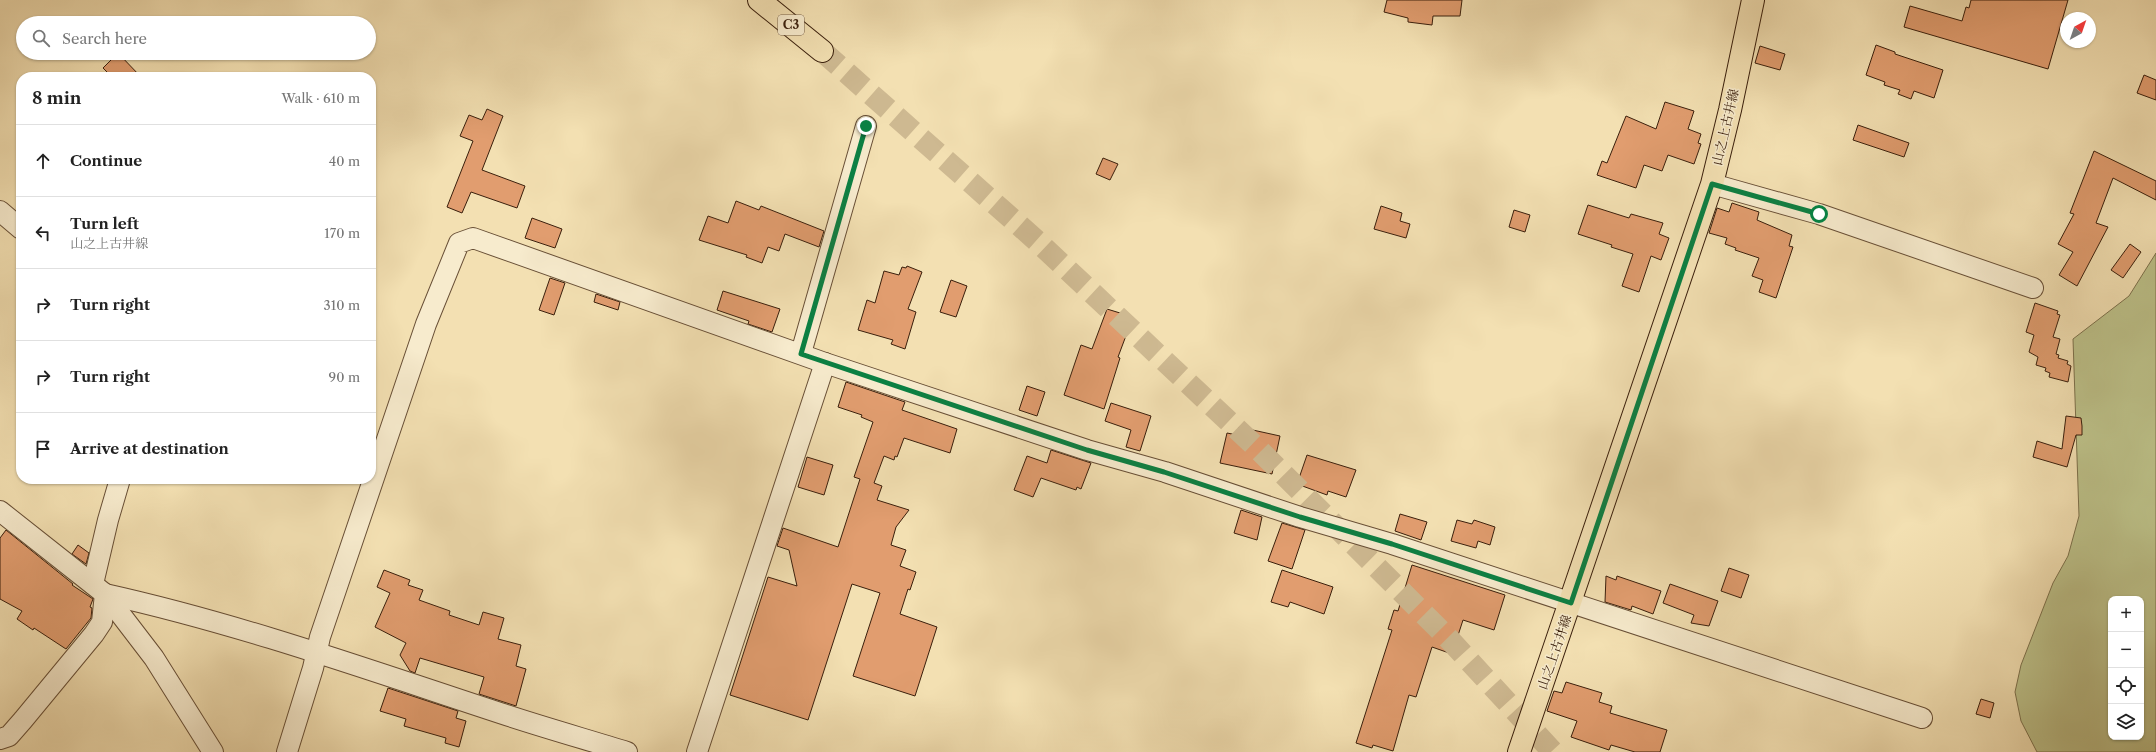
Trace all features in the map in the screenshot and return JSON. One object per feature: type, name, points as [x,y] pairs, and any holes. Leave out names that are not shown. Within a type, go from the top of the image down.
[{"type":"main road","name":"C3","points":[[759,0],[822,51]]},
{"type":"main road","name":"山之上古井線","points":[[1519,752],[1571,603],[1712,184],[1730,110],[1753,0]]},
{"type":"street","points":[[801,354],[866,126]]},
{"type":"street","points":[[1712,184],[1819,214],[2033,288]]},
{"type":"street","points":[[0,211],[16,225]]},
{"type":"street","points":[[378,446],[459,243],[473,238],[825,363],[1087,450],[1164,472],[1300,517],[1392,544],[1922,718]]},
{"type":"street","points":[[697,752],[825,363]]},
{"type":"street","points":[[0,739],[9,736],[23,720],[94,634],[102,622],[99,589],[108,520],[119,484]]},
{"type":"street","points":[[287,752],[367,484]]},
{"type":"street","points":[[0,511],[99,589],[154,658],[213,752]]},
{"type":"street","points":[[99,589],[317,652],[502,714],[627,752]]},
{"type":"green space","points":[[2156,253],[2156,752],[2037,752],[2021,721],[2015,692],[2021,665],[2053,583],[2068,556],[2079,516],[2073,339],[2129,296]]},
{"type":"building","points":[[1387,0],[1462,0],[1460,16],[1433,16],[1432,25],[1408,22],[1408,18],[1384,12]]},
{"type":"building","points":[[1971,0],[2068,0],[2065,12],[2060,12],[2060,28],[2048,69],[1904,27],[1910,6],[1962,21],[1966,7],[1969,8]]},
{"type":"building","points":[[1876,45],[1895,52],[1895,54],[1943,70],[1934,98],[1914,91],[1911,99],[1898,94],[1900,90],[1884,85],[1885,82],[1866,75]]},
{"type":"building","points":[[1760,46],[1785,54],[1780,70],[1755,63]]},
{"type":"building","points":[[111,60],[125,60],[136,72],[107,72],[103,68]]},
{"type":"building","points":[[2144,75],[2156,80],[2156,100],[2137,93]]},
{"type":"building","points":[[1665,102],[1694,111],[1688,129],[1701,134],[1698,143],[1701,144],[1694,164],[1668,155],[1662,171],[1644,165],[1636,188],[1597,175],[1602,161],[1607,163],[1626,116],[1656,129]]},
{"type":"building","points":[[487,109],[503,116],[482,170],[525,186],[517,208],[471,192],[462,213],[447,207],[473,141],[460,136],[469,115],[482,120]]},
{"type":"building","points":[[1858,125],[1909,143],[1904,157],[1853,140]]},
{"type":"building","points":[[2094,151],[2156,181],[2156,200],[2113,178],[2096,223],[2108,227],[2077,286],[2059,275],[2073,252],[2058,244],[2074,214],[2070,213]]},
{"type":"building","points":[[1103,158],[1118,164],[1110,180],[1096,174]]},
{"type":"building","points":[[736,201],[759,210],[761,206],[824,231],[819,247],[785,234],[779,251],[768,247],[762,263],[746,257],[747,255],[699,240],[708,216],[728,223]]},
{"type":"building","points":[[1732,203],[1759,212],[1757,220],[1792,235],[1789,246],[1793,247],[1776,298],[1759,292],[1763,280],[1752,276],[1759,258],[1735,250],[1736,248],[1725,244],[1727,238],[1709,233],[1717,208],[1729,212]]},
{"type":"building","points":[[1588,205],[1629,218],[1631,214],[1663,223],[1659,234],[1669,238],[1661,260],[1651,256],[1639,292],[1622,286],[1633,254],[1611,247],[1612,245],[1578,234]]},
{"type":"building","points":[[1381,206],[1402,213],[1400,221],[1410,224],[1406,238],[1374,229]]},
{"type":"building","points":[[1514,210],[1530,215],[1525,232],[1509,227]]},
{"type":"building","points":[[532,218],[562,229],[555,248],[525,238]]},
{"type":"building","points":[[2130,244],[2141,252],[2123,278],[2111,270]]},
{"type":"building","points":[[907,266],[922,272],[908,309],[916,312],[905,349],[891,344],[893,340],[858,330],[867,300],[875,303],[884,271],[899,275],[902,267],[906,268]]},
{"type":"building","points":[[550,278],[565,283],[554,315],[539,310]]},
{"type":"building","points":[[951,280],[967,286],[956,317],[940,312]]},
{"type":"building","points":[[723,291],[780,309],[772,332],[748,324],[749,321],[717,310]]},
{"type":"building","points":[[596,294],[620,302],[618,310],[594,302]]},
{"type":"building","points":[[2035,303],[2058,311],[2057,314],[2060,315],[2053,337],[2060,339],[2056,354],[2059,355],[2058,358],[2068,361],[2067,364],[2071,366],[2068,382],[2049,377],[2050,373],[2045,371],[2046,368],[2036,365],[2038,357],[2029,352],[2034,335],[2026,332]]},
{"type":"building","points":[[1107,309],[1133,317],[1118,357],[1120,358],[1104,409],[1064,395],[1081,345],[1092,349]]},
{"type":"building","points":[[846,382],[905,402],[902,410],[957,429],[950,453],[904,438],[897,457],[895,456],[894,460],[884,456],[874,483],[882,486],[877,500],[909,510],[896,527],[891,545],[906,550],[900,566],[916,572],[910,590],[908,589],[900,614],[937,627],[915,696],[853,676],[880,593],[852,584],[808,720],[730,695],[768,577],[797,586],[789,550],[777,546],[783,528],[838,547],[860,479],[854,477],[873,422],[861,417],[862,415],[838,407]]},
{"type":"building","points":[[1027,386],[1045,392],[1037,416],[1019,410]]},
{"type":"building","points":[[1111,403],[1151,416],[1140,451],[1126,447],[1131,430],[1105,421]]},
{"type":"building","points":[[2066,416],[2081,418],[2082,426],[2082,435],[2076,435],[2067,467],[2033,457],[2037,441],[2062,449]]},
{"type":"building","points":[[1239,427],[1280,436],[1272,474],[1220,463],[1227,433],[1237,435]]},
{"type":"building","points":[[1051,450],[1091,463],[1081,489],[1077,487],[1076,490],[1041,478],[1033,497],[1014,490],[1027,456],[1047,463]]},
{"type":"building","points":[[1307,455],[1356,470],[1346,497],[1328,491],[1327,495],[1297,484]]},
{"type":"building","points":[[807,457],[833,465],[824,495],[798,487]]},
{"type":"building","points":[[1241,510],[1262,517],[1257,540],[1234,533]]},
{"type":"building","points":[[1400,514],[1427,522],[1421,540],[1395,531]]},
{"type":"building","points":[[1457,520],[1472,524],[1474,520],[1495,527],[1490,545],[1478,541],[1476,548],[1451,541]]},
{"type":"building","points":[[1282,523],[1305,530],[1292,569],[1268,561]]},
{"type":"building","points":[[6,530],[73,584],[72,585],[93,599],[90,607],[92,608],[91,618],[66,649],[34,628],[33,630],[17,619],[22,611],[0,599],[0,538]]},
{"type":"building","points":[[78,545],[89,553],[86,564],[72,554]]},
{"type":"building","points":[[1412,565],[1505,595],[1494,630],[1463,620],[1452,654],[1432,647],[1416,697],[1409,695],[1393,751],[1373,745],[1372,748],[1356,743],[1392,630],[1388,629],[1394,610],[1398,611]]},
{"type":"building","points":[[1729,568],[1749,575],[1741,598],[1721,591]]},
{"type":"building","points":[[384,570],[410,580],[408,585],[423,590],[419,600],[450,611],[449,615],[479,625],[483,612],[504,618],[498,639],[521,645],[516,666],[526,669],[516,706],[479,694],[484,677],[420,658],[415,673],[410,671],[400,655],[406,643],[375,627],[390,593],[377,587]]},
{"type":"building","points":[[1282,570],[1333,587],[1324,614],[1290,602],[1288,607],[1271,602]]},
{"type":"building","points":[[1606,576],[1616,580],[1617,576],[1661,591],[1653,614],[1632,606],[1631,610],[1605,602]]},
{"type":"building","points":[[1670,584],[1718,601],[1709,626],[1691,623],[1694,615],[1663,603]]},
{"type":"building","points":[[1566,682],[1602,693],[1599,702],[1612,706],[1610,713],[1667,730],[1660,752],[1635,752],[1611,745],[1609,750],[1571,737],[1577,721],[1547,711],[1554,691],[1562,693]]},
{"type":"building","points":[[388,688],[458,711],[456,718],[466,721],[459,747],[445,743],[446,738],[404,726],[406,719],[380,711]]},
{"type":"building","points":[[1981,699],[1994,703],[1990,718],[1976,714]]},
{"type":"tunnel","points":[[822,51],[1037,241],[1255,446],[1449,639],[1553,752]]},
{"type":"route","points":[[866,126],[801,354],[1087,450],[1164,472],[1300,517],[1392,544],[1571,603],[1712,184],[1819,214]]}]
